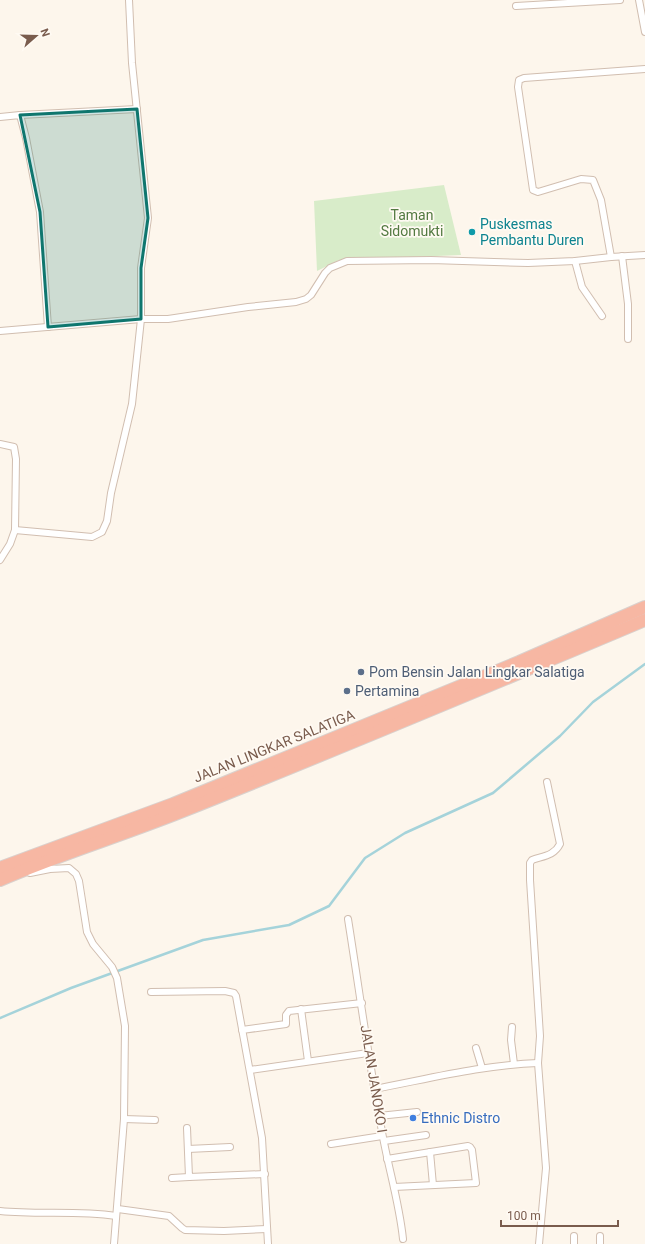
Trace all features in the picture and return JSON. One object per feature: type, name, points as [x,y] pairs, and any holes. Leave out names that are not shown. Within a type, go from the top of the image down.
[{"type":"highway","name":"JALAN LINGKAR SALATIGA","points":[[2,873],[519,662],[645,606]]},
{"type":"highway","name":"JALAN LINGKAR SALATIGA","points":[[2,873],[188,809],[645,620]]},
{"type":"street","points":[[15,530],[92,537],[100,534],[105,529],[111,493],[126,434],[132,404],[141,319],[141,268],[148,218],[137,109],[129,0]]},
{"type":"street","points":[[516,6],[620,0]]},
{"type":"street","points":[[639,0],[645,32]]},
{"type":"street","points":[[611,256],[601,200],[593,180],[581,179],[538,192],[534,190],[518,87],[519,80],[524,78],[645,69]]},
{"type":"street","points":[[0,117],[137,109]]},
{"type":"street","points":[[20,115],[26,138],[40,212],[48,327]]},
{"type":"street","points":[[0,331],[168,318],[296,302],[306,299],[311,295],[325,273],[330,268],[347,261],[431,260],[528,263],[575,261],[611,256],[645,255]]},
{"type":"street","points":[[622,256],[628,304],[628,339]]},
{"type":"street","points":[[575,261],[582,287],[602,316]]},
{"type":"street","points":[[0,444],[12,446],[16,452],[15,530],[10,544],[0,560]]},
{"type":"street","points":[[539,1244],[546,1168],[538,1064],[540,1036],[530,863],[532,860],[557,851],[560,844],[547,782]]},
{"type":"street","points":[[2,873],[69,868],[76,874],[79,881],[87,932],[93,944],[112,967],[117,978],[125,1026],[124,1118],[114,1244]]},
{"type":"street","name":"JALAN JANOKO I","points":[[348,919],[374,1089],[403,1239]]},
{"type":"street","points":[[151,992],[230,991],[236,996],[262,1138],[268,1244]]},
{"type":"street","points":[[242,1030],[286,1024],[287,1012],[301,1009],[362,1003]]},
{"type":"street","points":[[301,1009],[308,1061]]},
{"type":"street","points":[[512,1027],[514,1064]]},
{"type":"street","points":[[476,1048],[482,1068]]},
{"type":"street","points":[[250,1070],[368,1053]]},
{"type":"street","points":[[374,1089],[482,1068],[514,1064],[538,1064]]},
{"type":"street","points":[[379,1116],[417,1112]]},
{"type":"street","points":[[124,1118],[155,1120]]},
{"type":"street","points":[[187,1128],[189,1177]]},
{"type":"street","points":[[331,1144],[426,1135]]},
{"type":"street","points":[[188,1149],[230,1147]]},
{"type":"street","points":[[387,1158],[470,1147],[472,1150],[476,1183],[394,1187]]},
{"type":"street","points":[[430,1152],[433,1185]]},
{"type":"street","points":[[172,1178],[265,1174]]},
{"type":"street","points":[[118,1208],[169,1216],[185,1230],[267,1230]]},
{"type":"street","points":[[0,1211],[36,1213],[81,1212],[116,1216]]},
{"type":"street","points":[[574,1236],[574,1244]]},
{"type":"street","points":[[600,1236],[600,1244]]},
{"type":"highlighted area","points":[[137,109],[148,218],[141,268],[141,319],[48,327],[40,212],[20,115]]},
{"type":"green space","name":"Taman Sidomukti","points":[[444,185],[461,255],[339,260],[317,271],[314,201]]},
{"type":"waterway","points":[[0,1018],[71,988],[203,940],[289,925],[329,906],[365,858],[405,833],[493,793],[560,736],[593,702],[645,664]]},
{"type":"place","name":"Puskesmas Pembantu Duren","points":[[472,232]]},
{"type":"place","name":"Pom Bensin Jalan Lingkar Salatiga","points":[[361,672]]},
{"type":"place","name":"Pertamina","points":[[347,691]]},
{"type":"place","name":"Ethnic Distro","points":[[413,1118]]}]
